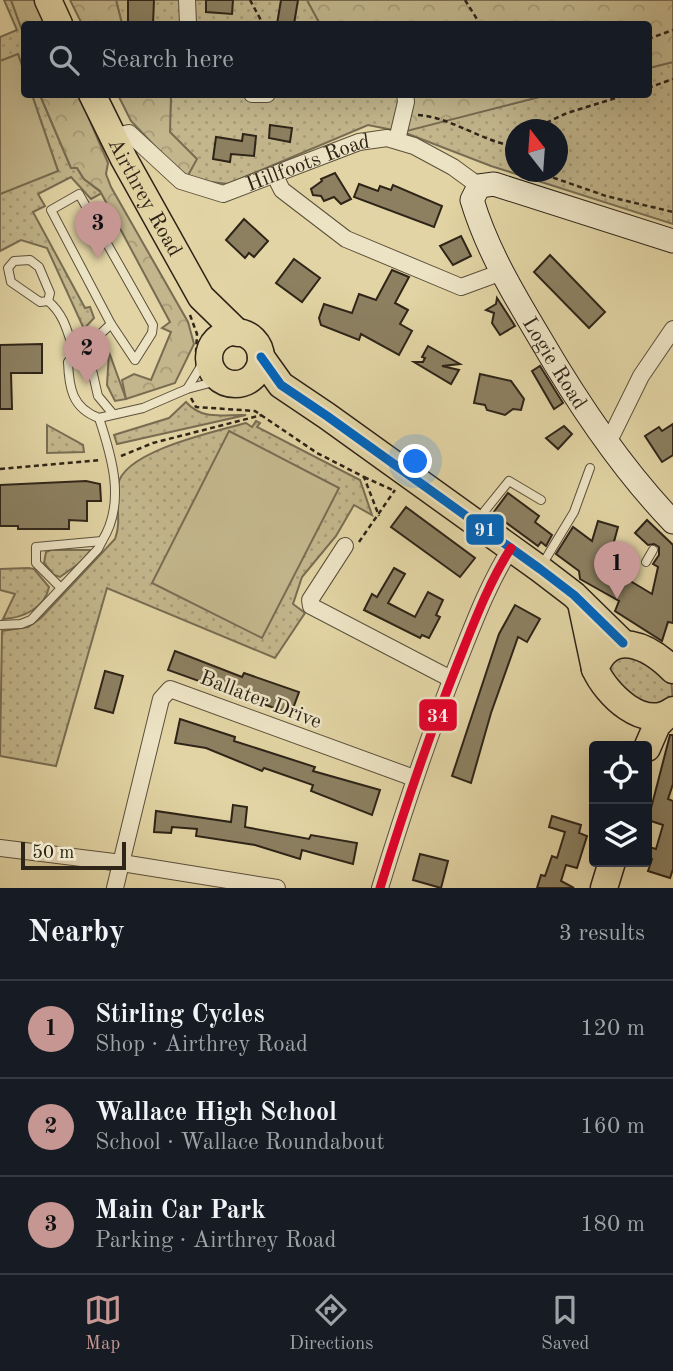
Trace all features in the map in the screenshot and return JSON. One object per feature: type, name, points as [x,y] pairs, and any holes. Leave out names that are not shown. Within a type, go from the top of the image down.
[{"type":"main road","points":[[48,0],[58,21]]},
{"type":"main road","name":"Airthrey Road","points":[[94,98],[201,298]]},
{"type":"main road","name":"Hillfoots Road","points":[[480,186],[494,184],[673,241]]},
{"type":"main road","name":"Logie Road","points":[[480,186],[472,200],[502,272],[554,362],[608,443],[639,487],[673,522]]},
{"type":"main road","points":[[201,298],[238,333],[251,338],[261,357],[292,395]]},
{"type":"main road","points":[[201,298],[211,349],[211,368],[233,381],[292,395],[327,416],[400,483],[475,523],[507,554],[540,569],[623,643]]},
{"type":"main road","points":[[211,349],[224,335],[238,333]]},
{"type":"main road","points":[[233,381],[257,372],[261,357]]},
{"type":"main road","points":[[581,603],[602,685],[638,714],[643,725],[644,741]]},
{"type":"main road","points":[[596,669],[600,655],[611,646],[623,643],[637,646],[672,666]]},
{"type":"main road","points":[[638,714],[653,717],[671,712]]},
{"type":"main road","points":[[648,741],[657,725],[671,712]]},
{"type":"main road","points":[[604,888],[610,867]]},
{"type":"street","points":[[187,0],[188,21]]},
{"type":"street","points":[[397,140],[405,98]]},
{"type":"street","name":"Hillfoots Road","points":[[113,137],[129,134],[181,181],[223,194],[248,187],[359,142],[397,140],[453,167],[480,186]]},
{"type":"street","points":[[275,176],[282,190],[346,239],[461,287],[502,272]]},
{"type":"street","points":[[608,443],[641,376],[673,329]]},
{"type":"street","points":[[345,546],[310,600],[311,606],[452,679]]},
{"type":"street","points":[[380,888],[414,778],[452,679],[507,554]]},
{"type":"street","name":"Ballater Drive","points":[[115,888],[161,699],[170,689],[414,778]]},
{"type":"street","points":[[0,848],[122,863],[277,888]]},
{"type":"lane","points":[[79,194],[153,326],[140,357],[135,360],[128,354],[110,324],[51,210],[79,194]]},
{"type":"lane","points":[[30,260],[39,267],[50,293],[48,301],[40,302],[11,282],[8,268],[14,261],[30,260]]},
{"type":"lane","points":[[48,301],[63,318],[75,355]]},
{"type":"lane","points":[[85,356],[94,340],[110,324]]},
{"type":"lane","points":[[187,389],[211,349]]},
{"type":"lane","points":[[75,355],[85,356],[92,363],[94,383],[101,404],[113,414]]},
{"type":"lane","points":[[0,625],[21,624],[31,620],[99,549],[113,519],[113,459],[99,418],[76,403],[70,391],[68,362],[75,355]]},
{"type":"lane","points":[[99,418],[143,408],[187,389],[233,381]]},
{"type":"lane","points":[[540,569],[574,512],[590,468]]},
{"type":"lane","points":[[475,523],[509,481],[541,500]]},
{"type":"lane","points":[[61,588],[36,563],[37,547],[102,541]]},
{"type":"lane","points":[[646,562],[653,550]]},
{"type":"path","points":[[250,0],[261,21]]},
{"type":"path","points":[[465,0],[478,21]]},
{"type":"path","points":[[652,38],[673,30]]},
{"type":"path","points":[[652,87],[673,79]]},
{"type":"path","points":[[554,119],[616,98]]},
{"type":"path","points":[[404,112],[433,116],[486,140],[505,144]]},
{"type":"path","points":[[567,182],[673,212]]},
{"type":"path","points":[[0,469],[113,459],[153,443],[262,415]]},
{"type":"path","points":[[364,477],[400,483],[379,516]]},
{"type":"green space","points":[[4,0],[11,0],[21,27],[21,63],[18,54],[0,61],[0,37],[17,30]]},
{"type":"green space","points":[[11,0],[38,0],[48,21],[21,21],[21,27]]},
{"type":"green space","points":[[70,0],[116,0],[121,21],[80,21]]},
{"type":"green space","points":[[116,0],[307,0],[318,21],[121,21]]},
{"type":"green space","points":[[307,0],[673,0],[673,62],[652,67],[652,21],[318,21]]},
{"type":"green space","points":[[18,54],[21,63],[21,98],[33,98],[58,171],[0,194],[0,61]]},
{"type":"green space","points":[[673,62],[673,224],[541,182],[568,182],[568,119],[505,119],[505,170],[403,132],[368,125],[228,184],[186,179],[169,132],[171,98],[410,98],[404,131],[535,98],[652,98],[652,67]]},
{"type":"green space","points":[[33,98],[41,98],[71,168],[77,168],[84,179],[102,193],[91,199],[71,177],[38,194],[45,206],[33,212],[85,308],[90,307],[94,318],[84,329],[47,248],[21,240],[0,251],[0,194],[58,171]]},
{"type":"green space","points":[[41,98],[80,98],[108,163],[106,174],[111,187],[188,322],[194,344],[175,383],[126,399],[122,380],[134,374],[151,380],[171,332],[162,328],[170,322],[100,191],[84,179],[77,168],[71,168]]},
{"type":"green space","points":[[120,98],[171,98],[170,132],[197,159],[186,179],[131,121]]},
{"type":"green space","points":[[410,98],[535,98],[403,132]]},
{"type":"green space","points":[[109,352],[126,399],[115,401],[107,385]]},
{"type":"green space","points":[[186,402],[206,414],[246,415],[117,444],[114,435],[169,418]]},
{"type":"green space","points":[[256,421],[260,423],[257,427],[360,480],[372,515],[354,505],[336,536],[302,577],[293,604],[305,613],[275,658],[107,588],[56,766],[0,756],[2,631],[28,627],[41,618],[115,539],[118,526],[118,485],[124,473],[136,462],[173,444],[246,423],[252,427]]},
{"type":"green space","points":[[47,425],[83,445],[84,452],[47,453]]},
{"type":"green space","points":[[229,431],[339,488],[262,638],[152,583]]},
{"type":"green space","points":[[91,550],[81,562],[60,577],[54,575],[44,563],[46,552]]},
{"type":"green space","points":[[0,569],[34,569],[49,587],[47,594],[32,610],[18,617],[3,619],[15,594],[0,590]]},
{"type":"green space","points":[[635,652],[671,678],[673,701],[658,711],[613,685],[609,671],[613,659]]},
{"type":"building","points":[[128,0],[154,0],[153,21],[128,21]]},
{"type":"building","points":[[206,0],[233,0],[232,14],[206,12]]},
{"type":"building","points":[[281,0],[298,0],[294,21],[278,21]]},
{"type":"building","points":[[270,125],[292,128],[290,142],[269,138]]},
{"type":"building","points":[[243,134],[256,136],[254,156],[231,154],[230,162],[213,159],[216,137],[242,141]]},
{"type":"building","points":[[335,173],[351,199],[341,204],[334,197],[324,201],[321,196],[313,195],[311,189],[322,181],[321,179]]},
{"type":"building","points":[[359,184],[378,191],[380,186],[391,190],[393,185],[442,206],[434,227],[354,197]]},
{"type":"building","points":[[244,219],[268,241],[254,257],[249,253],[245,258],[226,240]]},
{"type":"building","points":[[461,236],[471,256],[453,265],[440,246]]},
{"type":"building","points":[[550,255],[605,312],[589,328],[534,272]]},
{"type":"building","points":[[294,259],[320,278],[302,302],[276,283]]},
{"type":"building","points":[[392,270],[409,277],[395,303],[408,310],[400,324],[412,331],[399,355],[361,334],[359,340],[321,325],[319,318],[324,304],[352,313],[359,294],[376,300]]},
{"type":"building","points":[[497,298],[515,326],[500,335],[492,323],[494,313],[486,310],[496,304]]},
{"type":"building","points":[[42,344],[42,373],[11,373],[12,409],[0,409],[0,345]]},
{"type":"building","points":[[428,346],[460,364],[442,366],[459,370],[451,384],[414,362],[423,362],[425,358],[422,357]]},
{"type":"building","points":[[540,366],[563,403],[554,409],[532,371]]},
{"type":"building","points":[[480,374],[511,381],[524,399],[521,410],[513,409],[505,415],[487,410],[485,405],[474,403]]},
{"type":"building","points":[[673,424],[673,455],[662,462],[645,436],[659,427],[662,431]]},
{"type":"building","points":[[564,426],[572,434],[558,449],[546,438]]},
{"type":"building","points":[[86,481],[100,484],[101,501],[87,501],[87,521],[69,520],[69,529],[18,529],[18,526],[0,526],[0,485]]},
{"type":"building","points":[[508,493],[539,516],[535,522],[552,535],[546,546],[541,542],[538,546],[493,513]]},
{"type":"building","points":[[406,507],[475,558],[460,577],[391,527]]},
{"type":"building","points":[[647,520],[673,545],[673,623],[668,622],[662,641],[615,611],[619,601],[580,579],[579,571],[556,554],[573,527],[592,541],[598,521],[618,527],[609,560],[626,569],[622,576],[652,594],[658,567],[653,564],[659,555],[659,547],[648,545],[635,533]]},
{"type":"building","points":[[394,568],[405,574],[388,603],[415,617],[428,592],[443,600],[436,615],[440,617],[429,638],[422,635],[420,638],[364,610],[372,594],[377,597]]},
{"type":"building","points":[[515,605],[540,619],[527,642],[518,637],[491,713],[471,783],[452,776],[499,634]]},
{"type":"building","points":[[175,651],[242,677],[244,673],[299,692],[291,714],[168,670]]},
{"type":"building","points":[[105,671],[123,676],[113,713],[95,708]]},
{"type":"building","points":[[180,719],[235,737],[234,741],[315,767],[313,771],[380,790],[372,815],[311,791],[313,785],[264,768],[262,771],[206,748],[175,743]]},
{"type":"building","points":[[670,735],[673,735],[673,784],[668,799],[673,801],[673,869],[670,878],[648,871],[652,867],[652,848],[656,849],[663,825],[652,821],[652,805]]},
{"type":"building","points":[[233,805],[247,807],[245,827],[309,839],[311,835],[357,843],[353,864],[302,850],[300,859],[255,845],[196,836],[197,829],[172,827],[171,833],[154,832],[156,811],[231,822]]},
{"type":"building","points":[[552,816],[581,825],[579,833],[587,836],[577,868],[566,865],[561,881],[574,888],[537,888],[541,875],[545,876],[552,856],[557,858],[565,832],[549,827]]},
{"type":"building","points":[[420,854],[448,861],[441,888],[413,880]]},
{"type":"transit line","name":"91","points":[[261,357],[281,385],[540,569],[574,595],[623,643]]},
{"type":"transit line","name":"34","points":[[380,888],[446,692],[481,605],[511,548]]},
{"type":"place","name":"Main Car Park","points":[[98,259]]},
{"type":"place","name":"Wallace High School","points":[[87,384]]},
{"type":"place","name":"Stirling Cycles","points":[[617,599]]}]
